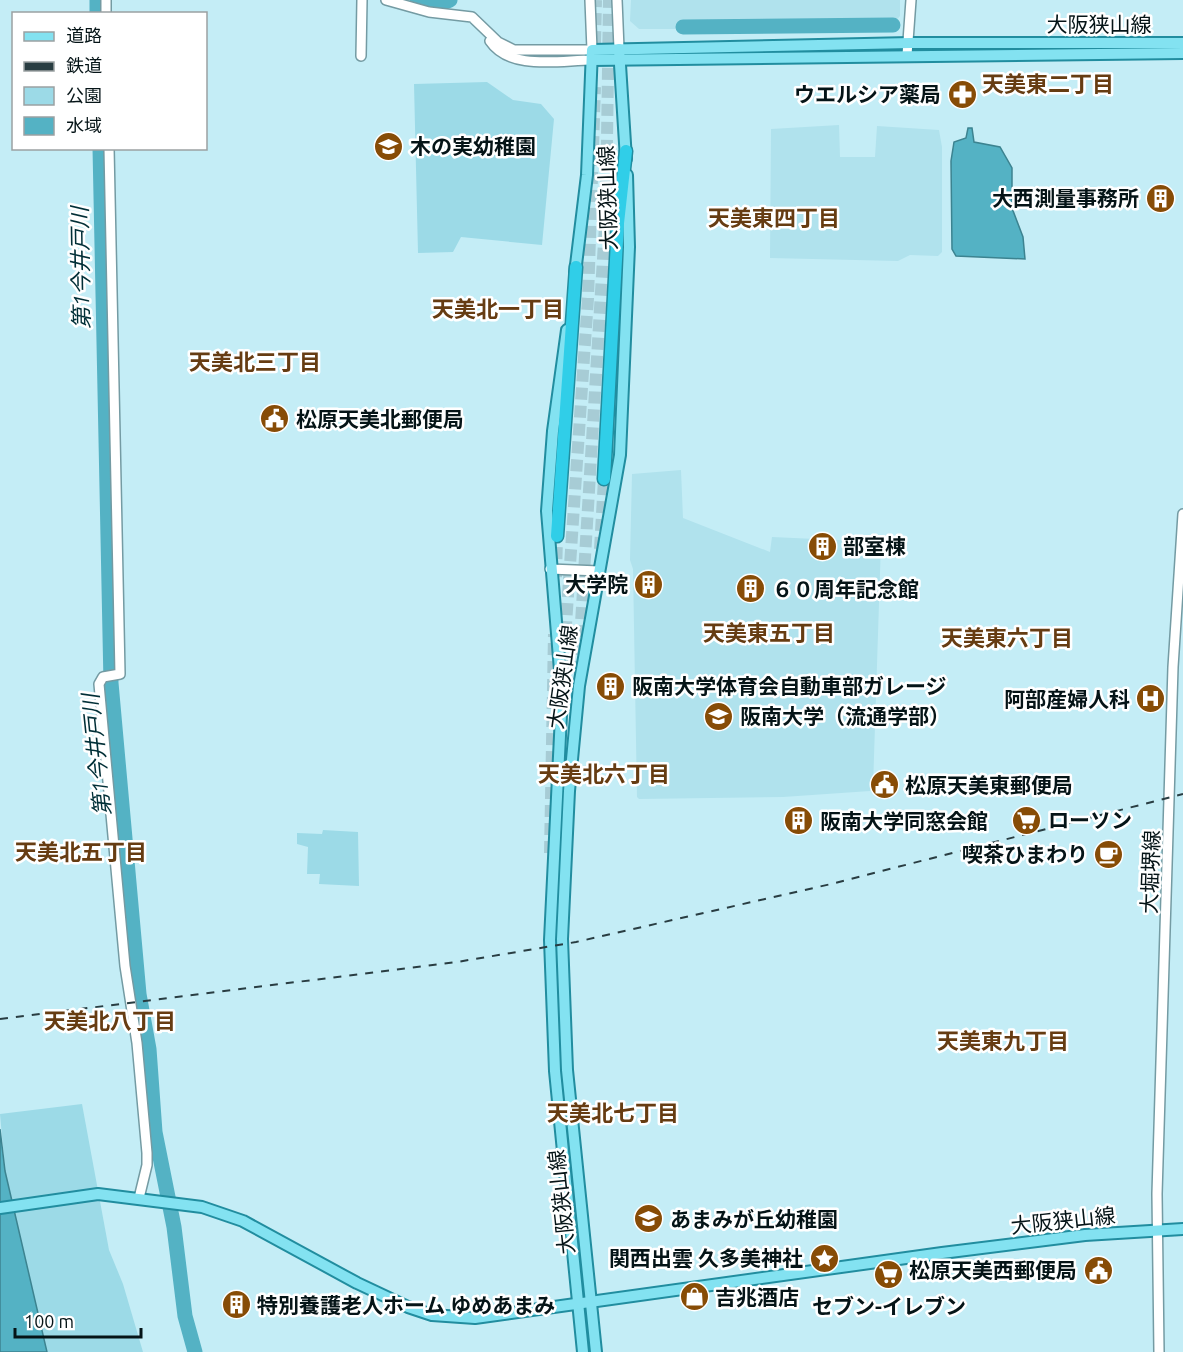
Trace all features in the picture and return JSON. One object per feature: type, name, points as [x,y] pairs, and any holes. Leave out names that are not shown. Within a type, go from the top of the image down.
[{"type":"highway","points":[[604,478],[618,223],[626,152]]},
{"type":"highway","points":[[557,536],[576,267]]},
{"type":"main road","name":"大阪狭山線","points":[[583,1352],[555,1071],[551,992],[550,940],[562,694],[547,511],[550,460],[587,165],[592,55],[910,43],[1183,43]]},
{"type":"main road","name":"大阪狭山線","points":[[619,54],[1183,53]]},
{"type":"main road","name":"大阪狭山線","points":[[596,1352],[567,1070],[562,939],[575,721],[587,633],[620,455],[629,247],[626,152],[619,54]]},
{"type":"main road","name":"大阪狭山線","points":[[0,1208],[98,1194],[190,1204],[243,1221],[357,1283],[408,1307],[432,1315],[475,1318],[942,1253],[1086,1235],[1183,1229]]},
{"type":"street","points":[[361,56],[362,0]]},
{"type":"street","points":[[386,0],[429,12],[464,14],[480,23],[494,46],[508,57],[527,60],[592,55],[590,0]]},
{"type":"street","points":[[617,0],[619,54]]},
{"type":"street","points":[[907,55],[910,43],[911,0]]},
{"type":"street","points":[[109,150],[119,674],[104,677],[99,684],[125,966],[137,1044],[147,1153],[147,1165],[139,1198]]},
{"type":"street","name":"大堀堺線","points":[[1159,1352],[1157,1231],[1173,667],[1183,514]]},
{"type":"street","points":[[550,569],[599,571]]},
{"type":"shaded area","points":[[631,0],[900,0],[900,16],[894,23],[680,24],[679,29],[639,29],[630,21]]},
{"type":"shaded area","points":[[839,125],[840,157],[875,157],[877,126],[939,130],[942,147],[942,252],[938,256],[910,255],[898,261],[770,258],[771,129]]},
{"type":"shaded area","points":[[681,470],[683,518],[770,552],[772,537],[881,542],[873,787],[870,791],[783,797],[639,799],[637,797],[633,569],[630,560],[632,474]]},
{"type":"green space","points":[[487,82],[513,100],[541,104],[554,119],[542,245],[461,237],[453,252],[418,253],[414,84]]},
{"type":"green space","points":[[323,830],[358,832],[359,886],[319,884],[320,874],[307,874],[308,847],[297,844],[297,833],[322,834]]},
{"type":"green space","points":[[82,1104],[109,1250],[123,1284],[143,1352],[47,1352],[5,1171],[0,1114]]},
{"type":"water","points":[[968,128],[972,128],[974,142],[1000,147],[1012,168],[1012,208],[1023,237],[1025,259],[956,256],[952,249],[951,161],[954,142],[966,138]]},
{"type":"water","points":[[0,1129],[5,1171],[47,1352],[0,1352]]},
{"type":"waterway","name":"第1今井戸川","points":[[97,0],[97,12]]},
{"type":"waterway","points":[[417,0],[440,4],[450,0]]},
{"type":"waterway","points":[[683,27],[893,25]]},
{"type":"waterway","name":"第1今井戸川","points":[[100,150],[111,683],[139,994],[149,1049],[155,1132],[174,1227],[185,1316],[195,1352]]},
{"type":"tunnel","points":[[595,43],[596,0]]},
{"type":"tunnel","points":[[578,673],[606,209],[609,0]]},
{"type":"tunnel","points":[[563,669],[588,298],[595,87]]},
{"type":"tunnel","points":[[600,549],[604,479]]},
{"type":"tunnel","points":[[556,577],[557,536]]},
{"type":"tunnel","points":[[550,853],[554,634]]},
{"type":"railway","points":[[0,1019],[457,962],[576,942],[831,884],[1183,794]]},
{"type":"place","name":"ウエルシア薬局","points":[[962,94]]},
{"type":"place","name":"木の実幼稚園","points":[[389,146]]},
{"type":"place","name":"大西測量事務所","points":[[1160,198]]},
{"type":"place","name":"松原天美北郵便局","points":[[275,419]]},
{"type":"place","name":"部室棟","points":[[822,546]]},
{"type":"place","name":"大学院","points":[[649,584]]},
{"type":"place","name":"６０周年記念館","points":[[751,589]]},
{"type":"place","name":"阪南大学体育会自動車部ガレージ","points":[[611,686]]},
{"type":"place","name":"阿部産婦人科","points":[[1151,699]]},
{"type":"place","name":"阪南大学（流通学部）","points":[[719,716]]},
{"type":"place","name":"松原天美東郵便局","points":[[884,785]]},
{"type":"place","name":"ローソン","points":[[1027,820]]},
{"type":"place","name":"阪南大学同窓会館","points":[[799,821]]},
{"type":"place","name":"喫茶ひまわり","points":[[1109,854]]},
{"type":"place","name":"あまみが丘幼稚園","points":[[649,1219]]},
{"type":"place","name":"関西出雲 久多美神社","points":[[824,1258]]},
{"type":"place","name":"松原天美西郵便局","points":[[1098,1270]]},
{"type":"place","name":"セブン-イレブン","points":[[889,1275]]},
{"type":"place","name":"吉兆酒店","points":[[694,1297]]},
{"type":"place","name":"特別養護老人ホーム ゆめあまみ","points":[[236,1305]]},
{"type":"district","name":"天美東二丁目","points":[[1048,83]]},
{"type":"district","name":"天美東四丁目","points":[[774,217]]},
{"type":"district","name":"天美北一丁目","points":[[498,308]]},
{"type":"district","name":"天美北三丁目","points":[[255,361]]},
{"type":"district","name":"天美東五丁目","points":[[769,632]]},
{"type":"district","name":"天美東六丁目","points":[[1007,637]]},
{"type":"district","name":"天美北六丁目","points":[[604,773]]},
{"type":"district","name":"天美北五丁目","points":[[81,851]]},
{"type":"district","name":"天美北八丁目","points":[[110,1020]]},
{"type":"district","name":"天美東九丁目","points":[[1003,1040]]},
{"type":"district","name":"天美北七丁目","points":[[613,1112]]}]
